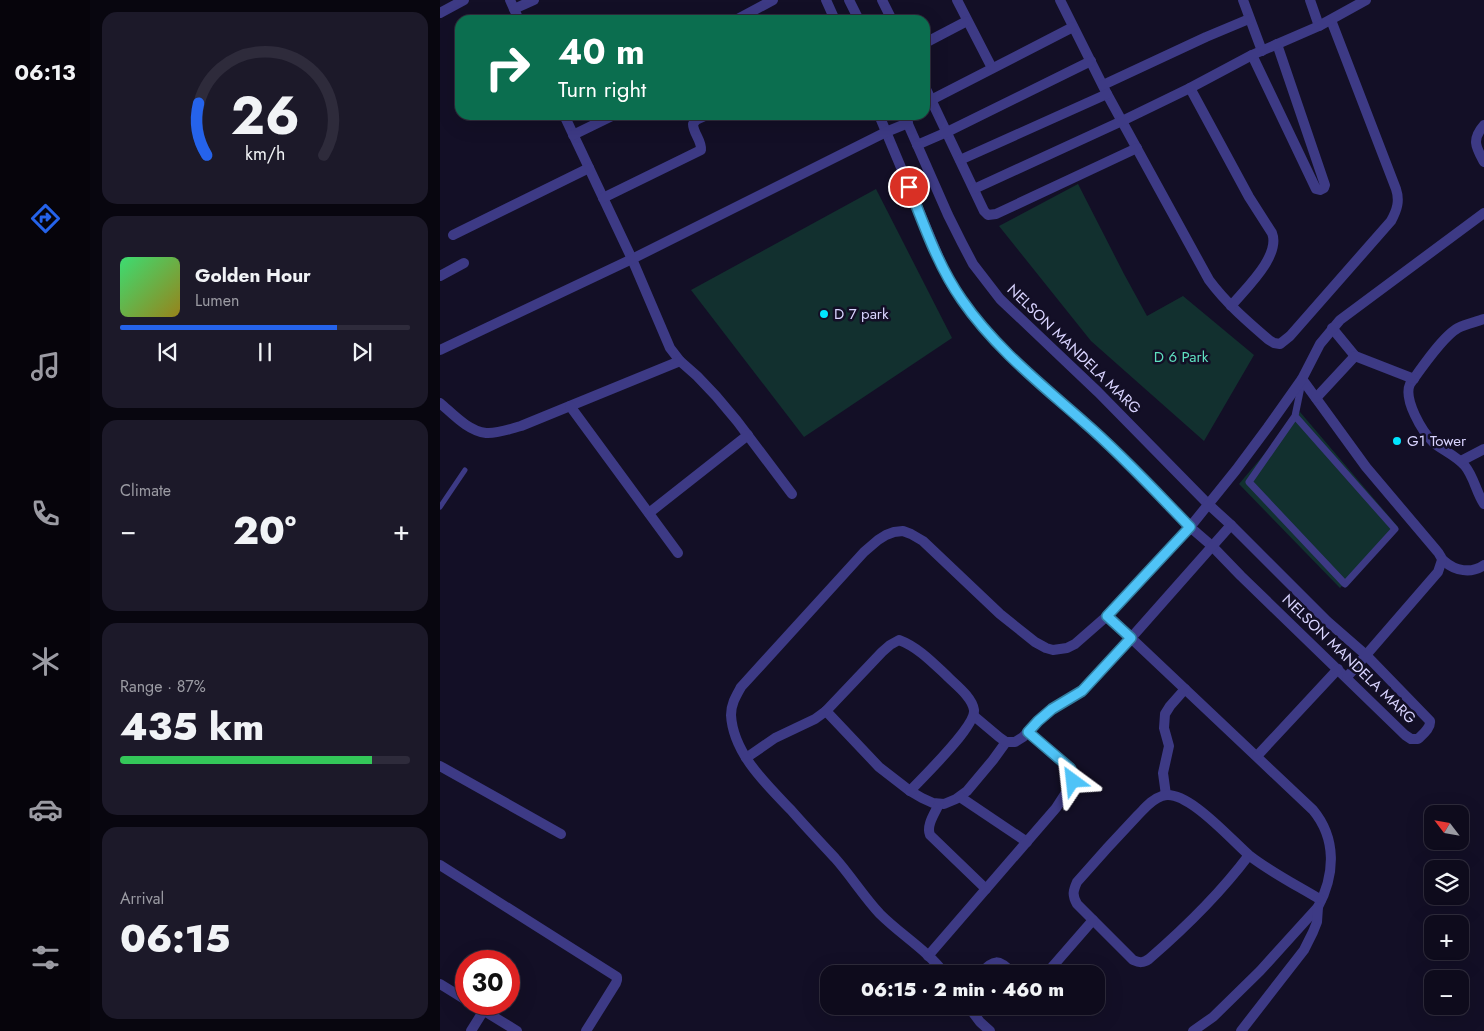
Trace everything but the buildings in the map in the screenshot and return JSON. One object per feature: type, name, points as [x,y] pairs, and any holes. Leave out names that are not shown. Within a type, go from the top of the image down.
[{"type":"street","points":[[440,13],[464,0]]},
{"type":"street","points":[[512,5],[534,0]]},
{"type":"street","points":[[745,15],[773,0]]},
{"type":"street","points":[[826,0],[833,15]]},
{"type":"street","points":[[849,0],[856,15]]},
{"type":"street","points":[[883,0],[890,15]]},
{"type":"street","points":[[957,0],[992,68]]},
{"type":"street","points":[[1060,0],[1122,121],[1209,280],[1231,306],[1269,340],[1280,344],[1286,341],[1390,220],[1398,206],[1396,189],[1330,20]]},
{"type":"street","points":[[1243,0],[1257,53],[1316,189],[1320,190],[1325,185],[1277,44]]},
{"type":"street","points":[[1310,0],[1319,26]]},
{"type":"street","points":[[974,189],[1122,121],[1257,53],[1319,26],[1366,0]]},
{"type":"street","points":[[960,160],[1206,37],[1249,18]]},
{"type":"street","points":[[930,40],[968,21]]},
{"type":"street","points":[[1073,26],[931,100],[984,211],[992,216],[1137,148]]},
{"type":"street","points":[[917,145],[1091,61]]},
{"type":"street","points":[[1190,88],[1249,197],[1274,238],[1271,253],[1265,265],[1231,306]]},
{"type":"street","points":[[566,120],[632,259],[664,338],[670,348],[680,361],[716,396],[792,494]]},
{"type":"street","points":[[573,135],[604,120]]},
{"type":"street","points":[[603,198],[702,150],[702,146],[693,128],[696,120]]},
{"type":"street","name":"NELSON MANDELA MARG","points":[[880,120],[941,263],[951,284],[973,315],[1005,351],[1135,470],[1190,527],[1212,546],[1405,735],[1412,739],[1418,739],[1429,728],[1430,721],[1366,655],[1327,621],[1098,392],[1014,314],[990,288],[974,264],[948,215],[906,120]]},
{"type":"street","points":[[440,350],[632,259],[886,132],[904,120]]},
{"type":"street","points":[[1484,125],[1475,139],[1484,162]]},
{"type":"street","points":[[453,235],[589,168]]},
{"type":"street","points":[[936,965],[880,914],[837,860],[774,792],[746,758],[739,746],[731,716],[732,705],[741,687],[864,552],[878,540],[894,532],[903,531],[923,541],[1000,614],[1035,642],[1046,648],[1060,650],[1075,644],[1107,616],[1190,527],[1242,463],[1302,379],[1320,344],[1332,328],[1340,320],[1484,213]]},
{"type":"street","points":[[440,276],[464,263]]},
{"type":"street","points":[[1484,319],[1459,327],[1454,331],[1433,353],[1407,390],[1418,421],[1431,440],[1467,467],[1484,504]]},
{"type":"street","points":[[1332,328],[1355,356],[1414,379]]},
{"type":"street","points":[[1316,398],[1355,356]]},
{"type":"street","points":[[440,403],[466,424],[485,433],[501,431],[521,426],[680,361]]},
{"type":"street","points":[[1302,379],[1366,467],[1437,551],[1442,560],[1465,571],[1484,565]]},
{"type":"street","points":[[1296,416],[1394,529],[1345,584],[1249,482],[1296,416],[1302,379]]},
{"type":"street","points":[[570,406],[678,552]]},
{"type":"street","points":[[649,513],[748,435]]},
{"type":"street","points":[[1461,461],[1484,449]]},
{"type":"street","points":[[974,716],[1006,742],[1015,742],[1052,709],[1082,691],[1231,525]]},
{"type":"street","points":[[1346,677],[1438,572],[1442,560]]},
{"type":"street","points":[[1107,616],[1313,810],[1326,828],[1331,865],[1313,932],[1304,950],[1240,1031]]},
{"type":"street","points":[[746,758],[774,738],[815,719],[826,711],[890,644],[898,640],[916,648],[951,680],[974,708],[974,716],[970,724],[910,791]]},
{"type":"street","points":[[1257,756],[1338,669]]},
{"type":"street","points":[[1166,795],[1163,773],[1169,746],[1164,728],[1166,714],[1170,706],[1185,689]]},
{"type":"street","points":[[826,711],[879,767],[910,791],[939,804],[944,804],[960,797],[967,791],[1006,742]]},
{"type":"street","points":[[928,956],[1056,808],[1073,781],[1074,775],[1070,768],[1028,732]]},
{"type":"street","points":[[440,766],[561,834]]},
{"type":"street","points":[[1249,856],[1201,913],[1144,962],[1133,960],[1076,904],[1073,897],[1073,890],[1077,882],[1123,830],[1153,801],[1166,795],[1175,796],[1199,810],[1213,820],[1249,856],[1319,904]]},
{"type":"street","points":[[960,797],[1027,842]]},
{"type":"street","points":[[939,804],[929,826],[928,831],[930,835],[986,889]]},
{"type":"street","points":[[440,865],[616,977],[616,983],[586,1031]]},
{"type":"street","points":[[1193,1031],[1213,1017],[1260,971],[1319,904]]},
{"type":"street","points":[[1054,965],[1093,920]]},
{"type":"street","points":[[989,965],[994,962],[1000,962],[1005,965]]},
{"type":"street","points":[[440,984],[455,993]]},
{"type":"street","points":[[471,1031],[481,1015]]},
{"type":"street","points":[[492,1015],[517,1031]]},
{"type":"street","points":[[975,1015],[990,1031]]},
{"type":"lane","points":[[440,507],[465,470]]},
{"type":"green space","name":"D 6 Park","points":[[1078,184],[1147,316],[1183,296],[1254,355],[1204,441],[1091,341],[999,226]]},
{"type":"green space","name":"D 7 park","points":[[876,189],[952,338],[804,437],[691,290]]},
{"type":"green space","points":[[1300,412],[1398,527],[1340,588],[1239,484]]},
{"type":"place","name":"D 7 park","points":[[824,314]]},
{"type":"place","name":"G1 Tower","points":[[1397,441]]},
{"type":"route","points":[[909,187],[931,242],[951,284],[973,315],[1005,351],[1135,470],[1190,527],[1107,616],[1131,638],[1082,691],[1052,709],[1028,732],[1070,768],[1074,775],[1073,781]]}]
